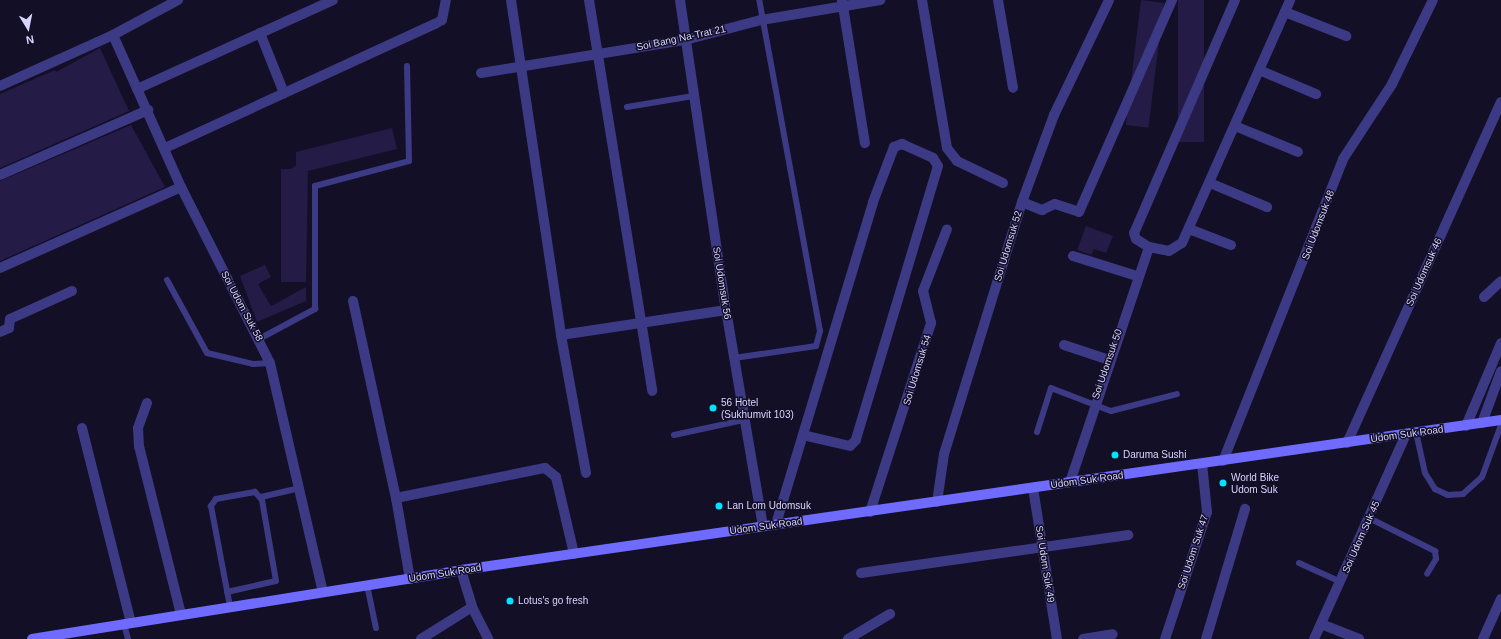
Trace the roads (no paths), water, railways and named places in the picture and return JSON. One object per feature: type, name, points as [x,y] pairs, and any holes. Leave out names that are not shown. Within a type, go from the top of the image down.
[{"type":"main road","name":"Udom Suk Road","points":[[32,639],[462,570],[1501,420]]},
{"type":"street","points":[[0,86],[113,36],[178,0]]},
{"type":"street","points":[[137,89],[333,0]]},
{"type":"street","points":[[165,148],[435,24],[442,20],[446,0]]},
{"type":"street","points":[[511,0],[561,335],[586,473]]},
{"type":"street","points":[[589,0],[652,391]]},
{"type":"street","name":"Soi Udomsuk 56","points":[[680,0],[693,96],[726,310],[763,526]]},
{"type":"street","name":"Soi Bang Na-Trat 21","points":[[481,73],[685,40],[762,20],[842,2],[880,0]]},
{"type":"street","points":[[922,0],[947,148],[957,161],[1003,183]]},
{"type":"street","points":[[998,0],[1013,88]]},
{"type":"street","name":"Soi Udomsuk 52","points":[[936,502],[944,454],[1022,202],[1054,115],[1109,0]]},
{"type":"street","points":[[1022,202],[1042,210],[1055,204],[1079,212],[1172,0]]},
{"type":"street","points":[[1235,0],[1134,233],[1136,239],[1149,247],[1176,250],[1189,229],[1290,0]]},
{"type":"street","name":"Soi Udomsuk 48","points":[[1223,461],[1343,159],[1392,84],[1433,0]]},
{"type":"street","points":[[842,2],[865,144]]},
{"type":"street","points":[[1285,12],[1346,36]]},
{"type":"street","points":[[260,33],[284,93]]},
{"type":"street","name":"Soi Udom Suk 58","points":[[113,36],[148,110],[181,188],[270,363],[323,592]]},
{"type":"street","points":[[1259,70],[1316,94]]},
{"type":"street","name":"Soi Udomsuk 46","points":[[1347,443],[1501,102]]},
{"type":"street","points":[[0,175],[148,110]]},
{"type":"street","points":[[1235,126],[1298,152]]},
{"type":"street","points":[[776,524],[873,202],[894,147],[902,144],[933,158],[938,166],[856,440],[850,446],[803,435]]},
{"type":"street","points":[[1210,183],[1267,207]]},
{"type":"street","points":[[0,268],[181,188]]},
{"type":"street","name":"Soi Udomsuk 54","points":[[870,512],[931,323],[923,291],[947,229]]},
{"type":"street","points":[[1189,229],[1231,245]]},
{"type":"street","name":"Soi Udomsuk 50","points":[[1070,482],[1094,402],[1137,276],[1149,247]]},
{"type":"street","points":[[1074,256],[1137,276]]},
{"type":"street","points":[[1484,297],[1501,281]]},
{"type":"street","points":[[0,332],[9,328],[10,319],[72,291]]},
{"type":"street","points":[[353,301],[396,498],[410,579]]},
{"type":"street","points":[[561,335],[726,310]]},
{"type":"street","points":[[1466,426],[1501,343]]},
{"type":"street","points":[[1064,345],[1109,360]]},
{"type":"street","points":[[1482,423],[1501,371]]},
{"type":"street","points":[[147,403],[138,428],[139,446],[180,615]]},
{"type":"street","points":[[82,428],[128,624]]},
{"type":"street","name":"Soi Udom Suk 45","points":[[1314,639],[1411,433]]},
{"type":"street","name":"Soi Udom Suk 47","points":[[1165,639],[1207,512],[1202,464]]},
{"type":"street","points":[[396,498],[545,468],[556,477],[574,554]]},
{"type":"street","name":"Soi Udom Suk 49","points":[[1033,488],[1057,639]]},
{"type":"street","points":[[1206,639],[1245,509]]},
{"type":"street","points":[[861,573],[1128,535]]},
{"type":"street","points":[[462,570],[472,607],[488,639]]},
{"type":"street","points":[[1483,639],[1501,599]]},
{"type":"street","points":[[421,639],[472,607]]},
{"type":"street","points":[[848,639],[890,614]]},
{"type":"street","points":[[1321,624],[1359,639]]},
{"type":"street","points":[[1083,639],[1113,634]]},
{"type":"lane","points":[[734,358],[816,346],[820,331],[758,0]]},
{"type":"lane","points":[[259,339],[315,309],[315,186],[409,161],[407,66]]},
{"type":"lane","points":[[627,107],[693,96]]},
{"type":"lane","points":[[167,280],[208,353],[253,364],[270,363]]},
{"type":"lane","points":[[1038,432],[1051,388],[1094,402],[1111,411],[1122,410],[1178,394]]},
{"type":"lane","points":[[674,435],[744,420]]},
{"type":"lane","points":[[1411,433],[1425,473],[1435,489],[1448,495],[1463,494],[1482,477],[1501,425]]},
{"type":"lane","points":[[230,607],[211,504],[216,499],[253,492],[261,497],[300,488]]},
{"type":"lane","points":[[227,592],[276,581],[261,497]]},
{"type":"lane","points":[[1370,519],[1435,551],[1436,559],[1427,574]]},
{"type":"lane","points":[[1299,563],[1341,582]]},
{"type":"lane","points":[[367,585],[376,628]]},
{"type":"lane","points":[[128,624],[128,639]]},
{"type":"place","name":"56 Hotel (Sukhumvit 103)","points":[[713,408]]},
{"type":"place","name":"Daruma Sushi","points":[[1115,455]]},
{"type":"place","name":"World Bike Udom Suk","points":[[1223,483]]},
{"type":"place","name":"Lan Lom Udomsuk","points":[[719,506]]},
{"type":"place","name":"Lotus's go fresh","points":[[510,601]]}]
